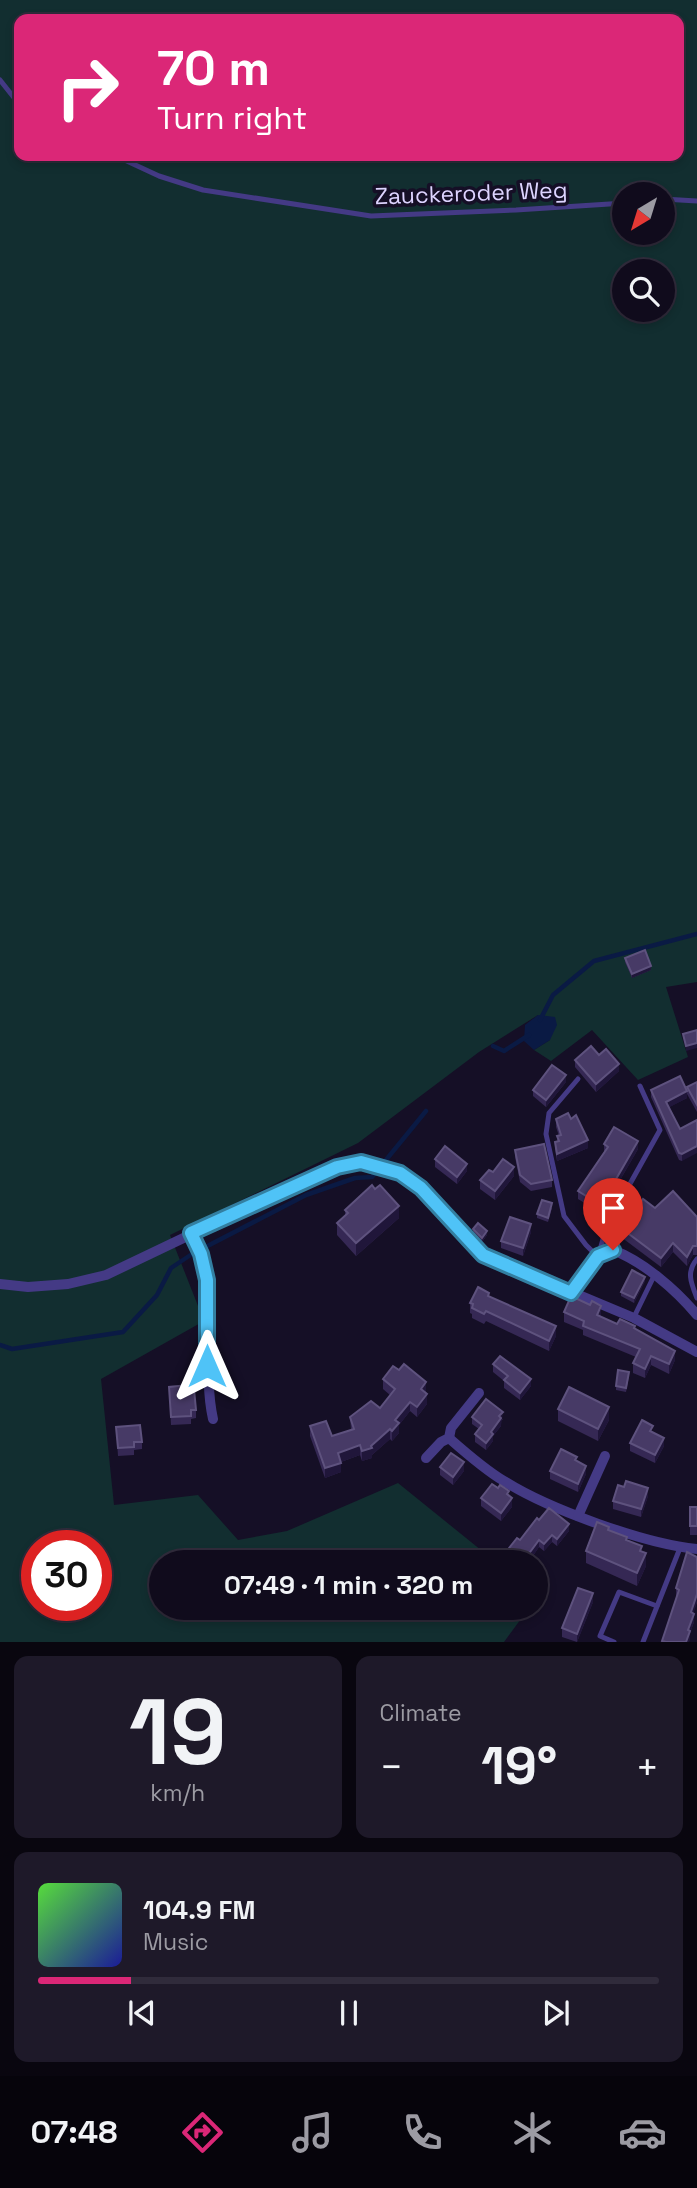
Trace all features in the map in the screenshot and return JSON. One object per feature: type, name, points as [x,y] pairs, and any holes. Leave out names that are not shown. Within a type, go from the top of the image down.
[{"type":"street","points":[[0,1284],[28,1287],[68,1284],[106,1275],[337,1167],[361,1162],[400,1173],[421,1188],[483,1255],[634,1318],[697,1352]]},
{"type":"street","points":[[191,1233],[207,1280],[207,1366],[213,1419]]},
{"type":"street","points":[[571,1293],[598,1256],[613,1250],[628,1256],[654,1276],[697,1315]]},
{"type":"street","points":[[449,1438],[451,1427],[479,1393]]},
{"type":"street","points":[[426,1458],[441,1442],[449,1438]]},
{"type":"street","points":[[449,1438],[505,1482],[578,1516],[680,1548],[697,1549]]},
{"type":"street","points":[[578,1516],[605,1456]]},
{"type":"lane","points":[[0,80],[14,98]]},
{"type":"lane","name":"Zauckeroder Weg","points":[[127,161],[159,176],[203,190],[371,216],[612,204]]},
{"type":"lane","points":[[676,200],[697,201]]},
{"type":"lane","points":[[578,1079],[549,1113],[546,1134],[564,1216],[598,1256],[607,1225],[660,1130],[640,1086]]},
{"type":"lane","points":[[697,1259],[690,1267],[689,1274],[697,1298]]},
{"type":"lane","points":[[634,1318],[654,1276]]},
{"type":"lane","points":[[643,1642],[680,1548]]},
{"type":"lane","points":[[614,1642],[600,1636],[618,1592],[657,1606]]},
{"type":"green space","points":[[0,0],[697,0],[697,982],[666,987],[688,1057],[638,1080],[592,1030],[551,1061],[534,1050],[550,1040],[538,1015],[479,1052],[358,1143],[170,1235],[204,1321],[101,1379],[114,1505],[198,1495],[238,1540],[287,1531],[398,1483],[481,1550],[149,1550],[149,1620],[520,1620],[504,1642],[0,1642]]},
{"type":"water","points":[[538,1015],[555,1017],[557,1025],[550,1040],[534,1050],[524,1041],[525,1025]]},
{"type":"building","points":[[645,950],[651,966],[632,974],[625,958]]},
{"type":"building","points":[[697,1030],[697,1043],[686,1046],[683,1034]]},
{"type":"building","points":[[591,1046],[599,1055],[606,1049],[619,1064],[596,1084],[575,1060]]},
{"type":"building","points":[[552,1065],[566,1075],[546,1100],[533,1090]]},
{"type":"building","points":[[680,1076],[687,1091],[666,1102],[680,1129],[697,1120],[697,1146],[682,1154],[679,1153],[651,1090]]},
{"type":"building","points":[[697,1082],[697,1105],[687,1087]]},
{"type":"building","points":[[568,1113],[571,1119],[576,1115],[588,1140],[557,1154],[555,1142],[559,1141],[557,1136],[561,1135],[556,1119]]},
{"type":"building","points":[[614,1127],[638,1141],[601,1205],[578,1191],[608,1147],[604,1144]]},
{"type":"building","points":[[544,1144],[552,1180],[531,1184],[520,1175],[515,1150]]},
{"type":"building","points":[[445,1146],[467,1164],[457,1177],[435,1159]]},
{"type":"building","points":[[503,1159],[514,1167],[495,1191],[480,1180],[489,1170],[493,1172]]},
{"type":"building","points":[[372,1185],[375,1189],[380,1185],[399,1206],[356,1243],[337,1223],[348,1213],[345,1210]]},
{"type":"building","points":[[673,1191],[697,1217],[697,1246],[693,1246],[687,1257],[673,1243],[661,1258],[621,1228],[643,1199],[655,1208]]},
{"type":"building","points":[[542,1200],[552,1203],[548,1218],[537,1214]]},
{"type":"building","points":[[510,1217],[531,1224],[523,1248],[501,1241]]},
{"type":"building","points":[[478,1223],[487,1231],[482,1238],[473,1229]]},
{"type":"building","points":[[632,1270],[645,1277],[634,1298],[621,1292]]},
{"type":"building","points":[[478,1287],[489,1293],[488,1296],[556,1326],[549,1341],[486,1311],[484,1314],[472,1308],[473,1304],[470,1303]]},
{"type":"building","points":[[571,1296],[590,1305],[592,1301],[601,1306],[597,1315],[617,1324],[620,1319],[675,1351],[669,1364],[651,1356],[645,1369],[633,1363],[640,1349],[583,1326],[584,1321],[564,1312]]},
{"type":"building","points":[[500,1356],[531,1379],[520,1393],[504,1380],[508,1376],[493,1364]]},
{"type":"building","points":[[404,1364],[426,1382],[421,1389],[427,1394],[417,1407],[410,1402],[395,1420],[399,1423],[371,1446],[372,1448],[362,1451],[360,1445],[338,1453],[341,1463],[325,1468],[310,1426],[326,1421],[332,1436],[354,1429],[350,1417],[371,1401],[380,1408],[395,1389],[383,1379],[393,1366],[399,1370]]},
{"type":"building","points":[[618,1370],[629,1372],[626,1388],[616,1386]]},
{"type":"building","points":[[188,1385],[189,1390],[194,1389],[196,1410],[191,1410],[191,1416],[171,1417],[169,1387]]},
{"type":"building","points":[[569,1387],[609,1407],[598,1429],[558,1409]]},
{"type":"building","points":[[486,1399],[503,1412],[486,1443],[475,1434],[482,1425],[472,1417]]},
{"type":"building","points":[[642,1420],[653,1426],[650,1431],[664,1438],[655,1455],[630,1443]]},
{"type":"building","points":[[140,1425],[142,1442],[134,1442],[134,1447],[118,1448],[116,1427]]},
{"type":"building","points":[[561,1449],[577,1457],[575,1460],[586,1466],[578,1484],[550,1471]]},
{"type":"building","points":[[451,1453],[464,1462],[453,1477],[440,1467]]},
{"type":"building","points":[[626,1481],[648,1488],[641,1509],[613,1501],[618,1485],[624,1487]]},
{"type":"building","points":[[492,1484],[498,1488],[500,1485],[509,1491],[507,1494],[512,1498],[501,1513],[481,1498]]},
{"type":"building","points":[[690,1507],[697,1507],[697,1526],[690,1526]]},
{"type":"building","points":[[549,1508],[569,1524],[557,1539],[552,1535],[544,1544],[539,1540],[532,1550],[508,1550],[517,1538],[520,1540],[537,1518],[539,1520]]},
{"type":"building","points":[[597,1522],[609,1527],[608,1530],[627,1537],[626,1540],[642,1546],[640,1551],[646,1553],[637,1573],[586,1551]]},
{"type":"building","points":[[687,1552],[697,1557],[697,1594],[691,1612],[694,1614],[688,1630],[690,1631],[686,1642],[662,1641],[679,1590],[676,1588]]},
{"type":"building","points":[[578,1588],[593,1593],[577,1634],[562,1628]]},
{"type":"waterway","points":[[540,1020],[553,995],[594,961],[697,934]]},
{"type":"waterway","points":[[493,1046],[504,1051],[529,1035]]},
{"type":"waterway","points":[[0,1345],[12,1349],[123,1332],[157,1295],[171,1268],[192,1254],[306,1195],[355,1178],[372,1177],[426,1111]]},
{"type":"route","points":[[207,1366],[207,1280],[201,1254],[191,1233],[337,1167],[361,1162],[400,1173],[421,1188],[483,1255],[571,1293],[598,1256],[613,1250]]}]
